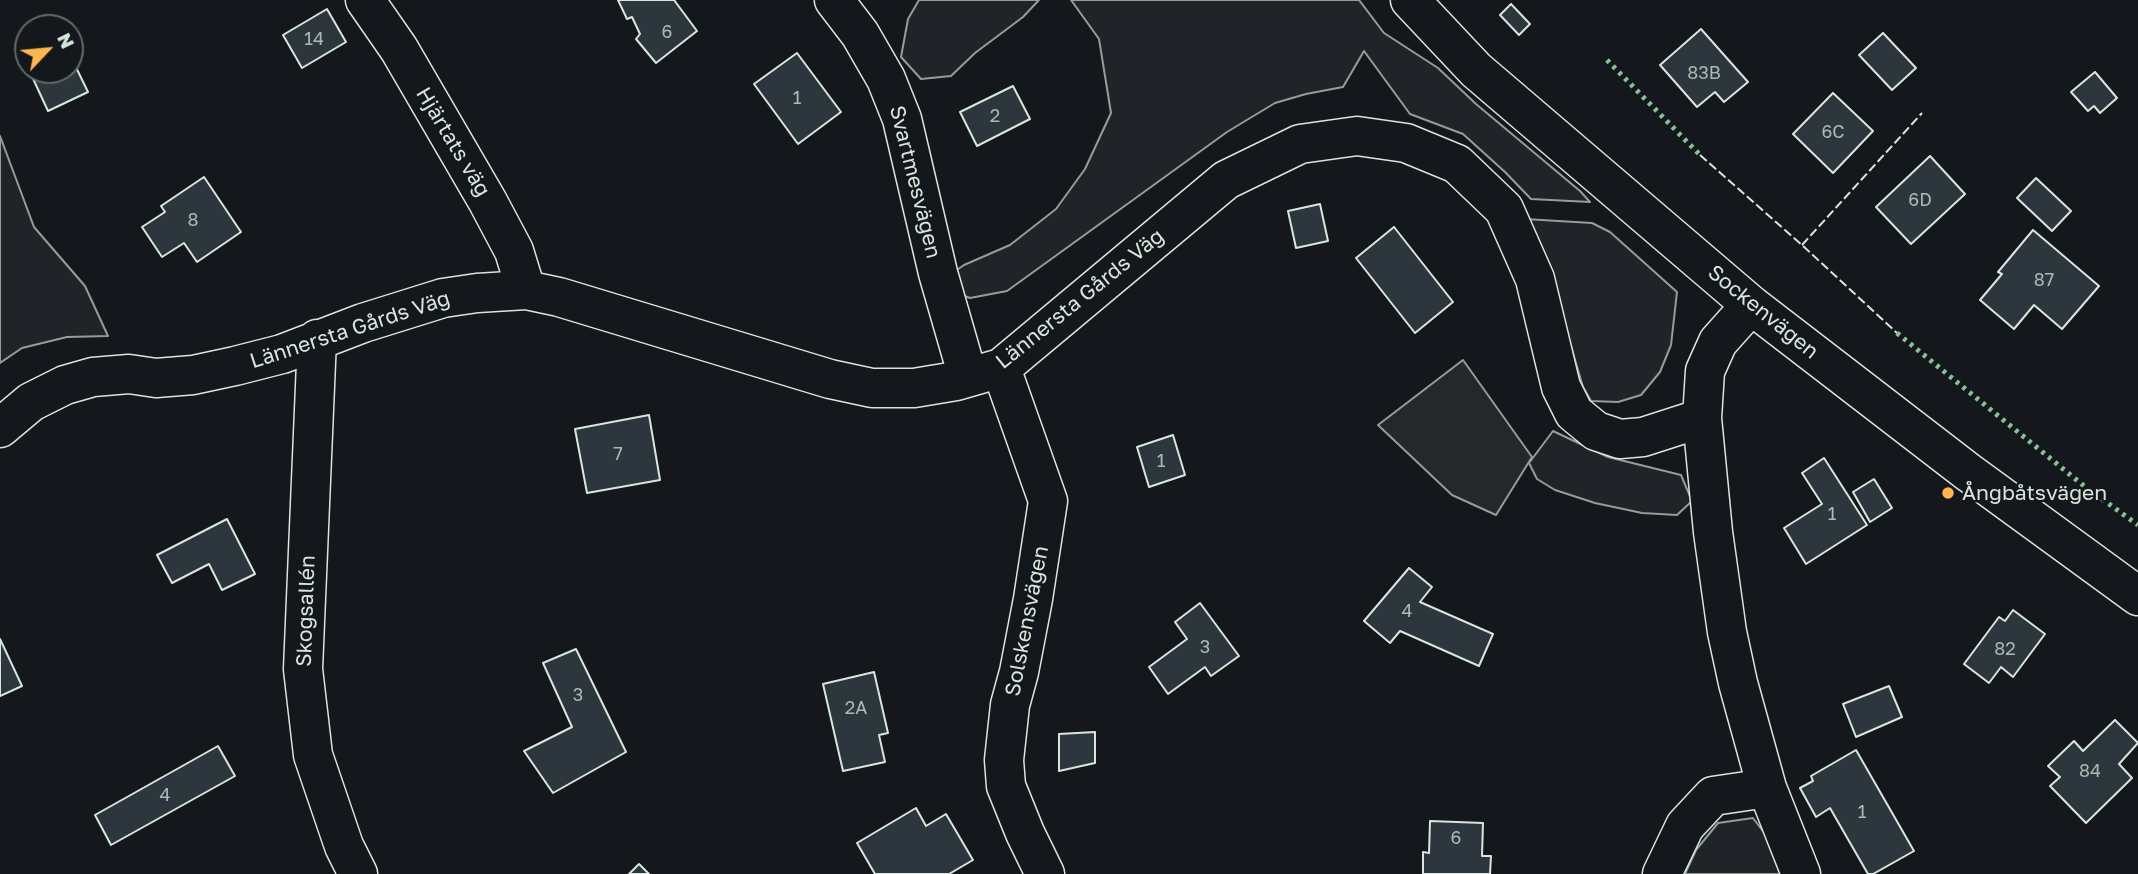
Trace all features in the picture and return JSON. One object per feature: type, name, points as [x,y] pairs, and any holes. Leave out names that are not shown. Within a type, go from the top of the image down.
[{"type":"street","name":"Hjärtats väg","points":[[365,0],[399,49],[488,202],[514,251],[526,290]]},
{"type":"street","name":"Svartmesvägen","points":[[834,0],[860,34],[886,79],[902,119],[938,273],[985,373]]},
{"type":"street","name":"Sockenvägen","points":[[1410,0],[1476,70],[1751,305],[1968,472],[2138,596]]},
{"type":"street","name":"Lännersta Gårds Väg","points":[[0,428],[31,402],[65,385],[93,377],[129,374],[156,378],[193,375],[270,357],[443,298],[526,290],[584,304],[830,379],[872,388],[914,388],[985,373],[1226,180],[1300,144],[1357,136],[1406,143],[1457,164],[1504,209],[1535,279],[1561,387],[1574,413],[1596,431],[1620,439],[1643,437],[1702,418]]},
{"type":"street","points":[[1751,305],[1718,342],[1705,371],[1702,418],[1713,532],[1727,632],[1738,683],[1767,788],[1801,874]]},
{"type":"street","name":"Skogsallén","points":[[317,339],[303,669],[313,755],[344,846],[358,874]]},
{"type":"street","name":"Solskensvägen","points":[[985,373],[1048,501],[1033,599],[1010,705],[1004,760],[1006,786],[1045,874]]},
{"type":"street","points":[[1662,874],[1685,826],[1713,796],[1767,788]]},
{"type":"shaded area","points":[[919,0],[1039,0],[1023,17],[975,53],[951,76],[921,79],[901,57],[908,19]]},
{"type":"shaded area","points":[[1071,0],[1359,0],[1384,33],[1438,68],[1590,202],[1531,199],[1463,134],[1410,114],[1364,51],[1343,87],[1275,103],[1227,132],[1007,291],[970,298],[954,292],[954,272],[1010,245],[1056,209],[1085,169],[1111,113],[1099,39]]},
{"type":"shaded area","points":[[0,136],[34,227],[85,286],[108,336],[67,337],[22,348],[0,363]]},
{"type":"shaded area","points":[[1525,219],[1592,223],[1610,232],[1677,292],[1671,345],[1660,372],[1641,395],[1618,402],[1591,401],[1583,387],[1555,292]]},
{"type":"shaded area","points":[[1463,360],[1532,457],[1496,515],[1452,495],[1378,425]]},
{"type":"shaded area","points":[[1553,431],[1608,457],[1681,475],[1692,501],[1677,515],[1642,513],[1595,503],[1555,490],[1537,479],[1529,463]]},
{"type":"shaded area","points":[[1753,818],[1779,852],[1786,874],[1685,874],[1696,850],[1718,823]]},
{"type":"building","points":[[618,0],[674,0],[697,31],[656,63],[636,39],[640,34],[632,17],[627,19]]},
{"type":"building","points":[[1511,4],[1530,24],[1519,35],[1500,15]]},
{"type":"building","points":[[327,9],[346,42],[302,68],[283,35]]},
{"type":"building","points":[[1701,29],[1748,82],[1724,102],[1715,92],[1697,107],[1660,65]]},
{"type":"building","points":[[1883,33],[1916,68],[1892,90],[1859,55]]},
{"type":"building","points":[[797,53],[841,112],[798,144],[754,84]]},
{"type":"building","points":[[2095,72],[2117,98],[2100,113],[2094,106],[2088,111],[2071,92]]},
{"type":"building","points":[[35,84],[84,84],[88,92],[48,111]]},
{"type":"building","points":[[1013,86],[1030,119],[977,146],[960,112]]},
{"type":"building","points":[[1833,93],[1873,131],[1833,173],[1793,134]]},
{"type":"building","points":[[1930,156],[1965,194],[1911,244],[1876,207]]},
{"type":"building","points":[[204,177],[241,232],[197,262],[184,243],[162,257],[142,227],[165,212],[161,206]]},
{"type":"building","points":[[2036,178],[2071,211],[2052,231],[2017,198]]},
{"type":"building","points":[[1320,204],[1328,241],[1296,248],[1288,211]]},
{"type":"building","points":[[1394,227],[1453,302],[1415,333],[1356,258]]},
{"type":"building","points":[[2033,230],[2099,286],[2062,329],[2034,305],[2014,329],[1980,300],[2002,274],[1998,272]]},
{"type":"building","points":[[649,415],[660,480],[587,493],[575,429]]},
{"type":"building","points":[[1173,435],[1185,475],[1149,487],[1137,447]]},
{"type":"building","points":[[1824,458],[1867,525],[1806,564],[1784,528],[1822,504],[1802,473]]},
{"type":"building","points":[[1874,479],[1892,508],[1870,522],[1853,492]]},
{"type":"building","points":[[227,519],[255,574],[222,590],[209,564],[172,583],[157,555]]},
{"type":"building","points":[[1409,568],[1432,587],[1420,602],[1493,634],[1479,666],[1400,631],[1390,643],[1364,621]]},
{"type":"building","points":[[1200,603],[1239,656],[1211,676],[1205,667],[1168,694],[1149,667],[1187,639],[1175,622]]},
{"type":"building","points":[[2013,610],[2045,634],[2013,677],[2001,667],[1989,683],[1964,664],[1999,617],[2005,621]]},
{"type":"building","points":[[0,639],[22,686],[0,696]]},
{"type":"building","points":[[576,649],[626,752],[553,793],[524,751],[572,727],[543,663]]},
{"type":"building","points":[[874,672],[888,733],[879,735],[885,762],[843,771],[823,684]]},
{"type":"building","points":[[1889,686],[1902,717],[1856,737],[1843,704]]},
{"type":"building","points":[[2115,720],[2138,743],[2119,764],[2132,778],[2086,823],[2050,786],[2060,777],[2048,766],[2074,741],[2083,751]]},
{"type":"building","points":[[1095,732],[1095,763],[1059,771],[1059,734]]},
{"type":"building","points":[[218,746],[235,776],[111,845],[95,815]]},
{"type":"building","points":[[1856,750],[1914,851],[1873,874],[1868,874],[1830,808],[1816,817],[1800,788],[1813,781],[1811,776]]},
{"type":"building","points":[[916,808],[926,826],[946,814],[973,860],[949,874],[875,874],[857,843]]},
{"type":"building","points":[[1430,821],[1483,823],[1482,856],[1491,856],[1490,874],[1423,874],[1423,852],[1429,853]]},
{"type":"building","points":[[639,864],[649,874],[629,874]]},
{"type":"hedge","points":[[1607,60],[1700,155]]},
{"type":"hedge","points":[[1897,333],[2084,486],[2138,525]]},
{"type":"fence","points":[[1802,245],[1922,113]]},
{"type":"fence","points":[[1700,155],[1897,333]]},
{"type":"place","name":"Ångbåtsvägen","points":[[1948,493]]}]
